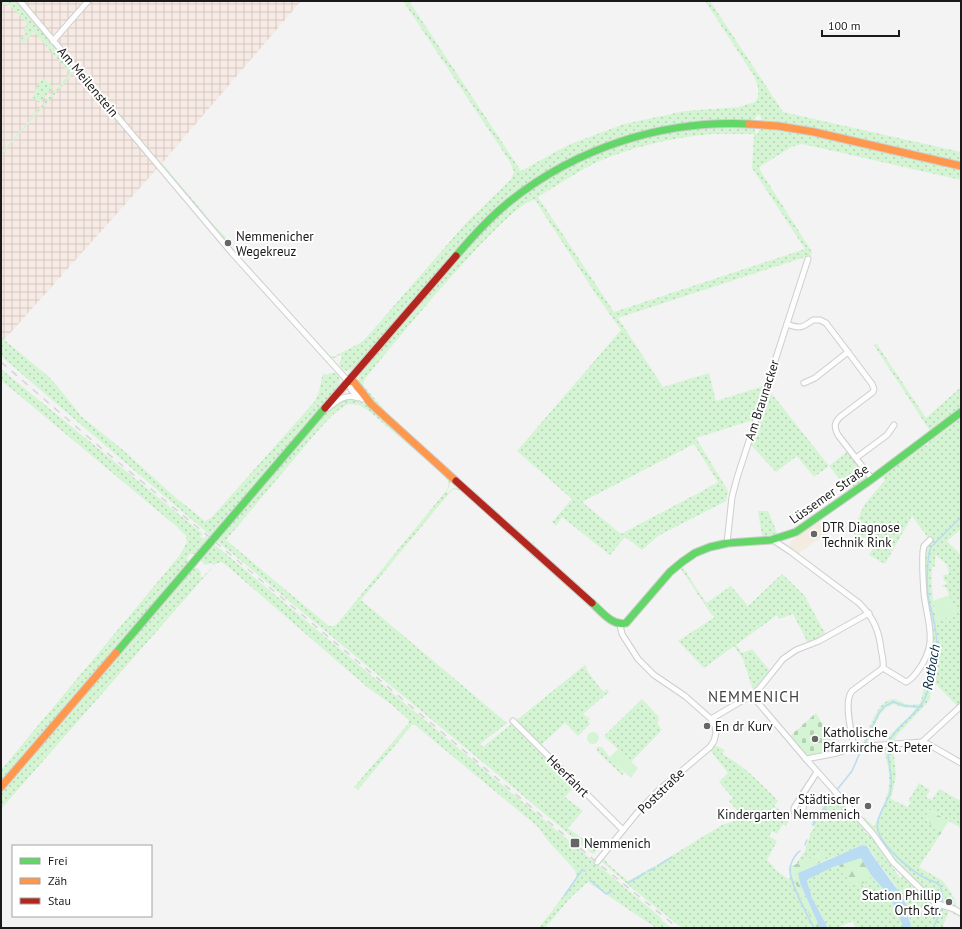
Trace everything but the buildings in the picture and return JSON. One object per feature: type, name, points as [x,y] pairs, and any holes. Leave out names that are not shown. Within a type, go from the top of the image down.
[{"type":"street","name":"Am Meilenstein","points":[[20,1],[232,253],[348,381],[352,391],[362,399]]},
{"type":"street","points":[[53,41],[88,1]]},
{"type":"street","points":[[1,787],[452,260],[483,226],[503,208],[534,184],[560,167],[588,153],[618,141],[649,132],[690,125],[722,123],[758,124],[823,134],[961,166]]},
{"type":"street","name":"Am Braunacker","points":[[727,543],[732,497],[737,478],[808,258]]},
{"type":"street","points":[[787,324],[799,328],[813,320],[822,320],[826,323],[872,384],[874,389],[872,393],[840,417],[835,425],[835,430],[838,435],[872,479]]},
{"type":"street","points":[[804,383],[815,378],[848,352]]},
{"type":"street","points":[[348,381],[354,382],[371,404],[611,620],[620,625],[622,634],[638,659],[654,675],[685,696],[711,719],[759,689],[783,659],[796,650],[819,641],[869,613]]},
{"type":"street","points":[[319,415],[343,398],[353,396],[371,404]]},
{"type":"street","name":"Lüssemer Straße","points":[[620,625],[628,622],[666,575],[678,564],[702,550],[727,543],[773,540],[786,537],[801,529],[872,479],[961,412]]},
{"type":"street","points":[[856,458],[887,435],[894,425]]},
{"type":"street","points":[[773,540],[859,603],[869,613],[879,633],[883,668]]},
{"type":"street","points":[[883,668],[906,682],[910,681],[925,661],[931,639],[924,595],[922,551],[924,546],[930,540]]},
{"type":"street","points":[[854,747],[849,719],[850,694],[883,668]]},
{"type":"street","points":[[750,696],[757,700],[806,760],[872,834],[893,862],[938,904],[944,905],[961,913]]},
{"type":"street","points":[[922,742],[961,706]]},
{"type":"street","name":"Poststraße","points":[[596,862],[658,791],[711,745],[716,731],[711,719]]},
{"type":"street","name":"Heerfahrt","points":[[513,721],[623,830]]},
{"type":"street","points":[[806,760],[837,753],[854,747],[922,742],[961,763]]},
{"type":"street","points":[[804,792],[817,772]]},
{"type":"shaded area","points":[[1,1],[301,1],[162,163],[4,340],[1,337]]},
{"type":"shaded area","points":[[818,521],[827,533],[798,554],[789,546],[791,541]]},
{"type":"green space","points":[[1,1],[18,1],[76,70],[1,155],[1,153],[70,73],[34,32],[23,43],[20,40],[26,33],[23,30],[28,24],[8,4],[6,6],[1,3]]},
{"type":"green space","points":[[403,1],[409,1],[521,171],[568,145],[624,124],[685,111],[739,107],[755,102],[758,96],[757,82],[705,1],[710,1],[783,112],[961,152],[961,163],[764,122],[760,115],[757,115],[755,119],[750,121],[628,136],[518,192],[355,367],[348,371],[343,370],[339,364],[342,357],[340,355],[326,361],[228,252],[157,168],[162,163],[232,244],[230,247],[330,356],[335,356],[360,343],[466,223],[511,179],[514,172],[510,162]]},
{"type":"green space","points":[[44,78],[53,87],[40,103],[32,97],[35,94],[34,91],[38,87],[37,86]]},
{"type":"green space","points":[[725,126],[754,128],[756,134],[758,134],[759,129],[762,127],[817,135],[961,169],[961,180],[807,145],[801,144],[791,147],[760,167],[760,170],[812,252],[810,259],[805,257],[618,318],[663,387],[709,373],[716,401],[764,386],[753,420],[696,438],[728,491],[726,501],[658,536],[642,550],[625,537],[610,555],[562,517],[556,526],[552,522],[572,499],[517,451],[621,330],[597,296],[535,200],[522,206],[476,249],[449,279],[377,364],[365,379],[363,385],[387,413],[531,543],[536,541],[533,544],[531,544],[380,409],[359,385],[358,381],[360,374],[411,311],[481,232],[515,201],[542,181],[561,170],[611,147],[668,131]],"holes":[[[711,134],[754,134],[752,168],[805,249],[614,312],[538,197],[593,164],[607,158],[650,144]],[[694,444],[718,482],[621,534],[582,502]]]},
{"type":"green space","points":[[1,337],[49,377],[82,417],[123,450],[175,497],[205,521],[211,518],[315,401],[323,373],[326,375],[330,373],[337,373],[340,380],[337,388],[318,412],[212,537],[1,356]]},
{"type":"green space","points":[[876,343],[926,418],[961,387],[961,409],[930,431],[874,345]]},
{"type":"green space","points":[[1,369],[203,534],[200,537],[203,539],[206,536],[209,539],[197,554],[190,554],[187,558],[188,563],[1,783],[1,770],[180,555],[187,542],[186,536],[176,526],[1,380]]},
{"type":"green space","points":[[768,389],[829,466],[814,477],[797,456],[776,472],[751,445],[750,442]]},
{"type":"green space","points":[[348,398],[355,399],[362,402],[374,411],[450,478],[450,486],[446,492],[448,493],[453,488],[460,488],[604,619],[462,492],[456,489],[451,491],[361,600],[507,723],[480,744],[483,747],[585,665],[588,672],[603,692],[607,689],[609,692],[583,714],[590,719],[588,721],[590,724],[578,736],[565,723],[541,745],[553,764],[575,786],[565,797],[583,811],[568,828],[597,851],[593,854],[216,540],[323,416],[339,402]],"holes":[[[349,404],[359,405],[370,412],[439,471],[447,480],[448,488],[337,624],[334,626],[329,626],[226,540],[328,420],[343,407]]]},
{"type":"green space","points":[[961,417],[961,529],[947,541],[961,555],[961,708],[960,709],[933,681],[929,701],[897,735],[894,741],[886,742],[915,708],[901,707],[894,704],[888,706],[880,715],[866,745],[862,745],[878,710],[888,700],[895,699],[911,705],[919,704],[921,701],[932,644],[923,596],[920,545],[929,539],[912,516],[885,564],[869,555],[879,538],[870,531],[863,540],[850,531],[857,522],[864,505],[885,480],[881,476],[923,446],[928,445],[928,443]],"holes":[[[936,555],[947,565],[949,574],[943,575],[944,581],[946,581],[947,584],[942,585],[943,587],[946,587],[957,616],[937,620],[933,601],[932,580],[932,567],[935,566]]]},
{"type":"green space","points":[[848,451],[868,477],[849,491],[829,466]]},
{"type":"green space","points":[[758,511],[768,511],[778,535],[762,536]]},
{"type":"green space","points":[[213,543],[659,916],[671,928],[656,928],[588,882],[572,896],[545,928],[539,928],[576,879],[575,870],[549,842],[538,827],[415,725],[412,725],[358,790],[354,787],[408,724],[409,720],[392,705],[367,687],[221,562],[215,564],[1,809],[1,791],[192,568],[195,567],[199,569],[201,573],[200,577],[202,578],[214,565],[211,563],[205,565],[201,560],[201,557]]},
{"type":"green space","points":[[682,566],[706,603],[731,586],[748,606],[782,574],[804,595],[826,635],[808,643],[793,614],[779,619],[777,615],[736,645],[742,653],[752,649],[770,671],[753,690],[743,659],[734,646],[704,668],[678,641],[715,617],[711,614],[679,568]]},
{"type":"green space","points":[[949,595],[957,616],[937,620],[933,601]]},
{"type":"green space","points":[[642,699],[659,717],[657,723],[662,730],[631,762],[604,736]]},
{"type":"green space","points":[[816,713],[831,739],[833,751],[807,756],[790,736]]},
{"type":"green space","points":[[591,732],[595,732],[599,738],[595,744],[591,744],[587,740],[587,736]]},
{"type":"green space","points":[[715,745],[725,750],[722,754],[745,769],[778,801],[774,806],[781,811],[778,814],[781,819],[788,814],[792,816],[786,826],[783,824],[777,834],[772,831],[769,836],[777,841],[767,860],[774,867],[773,868],[788,879],[790,878],[789,866],[794,865],[792,871],[796,884],[815,928],[682,928],[633,889],[600,860],[603,857],[609,865],[628,881],[722,825],[744,818],[729,801],[733,798],[719,782],[728,773],[710,750]]},
{"type":"green space","points":[[893,746],[896,776],[891,799],[908,807],[911,802],[908,801],[919,783],[930,790],[926,797],[932,800],[939,789],[961,801],[961,828],[928,809],[927,820],[940,835],[919,867],[943,881],[952,894],[957,907],[961,910],[934,899],[895,862],[864,820],[864,817],[874,827],[884,802],[889,783],[884,749],[885,747]]},
{"type":"green space","points":[[602,747],[609,759],[624,773],[622,775],[598,752],[596,748]]},
{"type":"green space","points":[[617,750],[638,768],[631,778],[609,759]]},
{"type":"green space","points":[[832,792],[866,830],[864,831],[868,835],[870,834],[900,878],[902,878],[900,871],[931,902],[929,905],[907,914],[902,896],[868,846],[862,845],[826,860],[823,853],[795,865],[805,851],[811,832],[815,827],[811,824]]},
{"type":"green space","points":[[927,809],[949,821],[940,835],[928,820]]},
{"type":"green space","points":[[824,853],[826,860],[798,873],[800,883],[820,928],[815,928],[796,884],[792,870],[794,865]]},
{"type":"green space","points":[[861,858],[871,875],[889,895],[904,927],[856,928],[852,921],[838,928],[828,928],[812,898],[807,881],[808,878],[833,867]]},
{"type":"green space","points":[[861,858],[871,877],[862,884],[851,885],[839,865]]},
{"type":"green space","points":[[935,905],[954,911],[961,916],[961,918],[949,911],[942,928],[910,928],[911,925],[909,918]]},
{"type":"water","points":[[862,845],[867,846],[902,896],[911,925],[910,928],[901,928],[903,926],[889,895],[871,875],[861,858],[833,867],[808,879],[807,881],[812,898],[828,928],[820,928],[800,883],[798,873]]},
{"type":"waterway","name":"Rotbach","points":[[933,928],[942,902],[942,891],[940,886],[937,883],[919,875],[898,858],[885,844],[877,826],[880,815],[890,794],[892,783],[888,756],[891,738],[895,732],[916,712],[924,700],[933,672],[936,640],[935,624],[928,595],[927,574],[929,553],[931,547],[961,517]]},
{"type":"waterway","points":[[864,745],[879,713],[885,706],[893,702],[906,706],[921,707]]},
{"type":"waterway","points":[[836,791],[852,771],[862,748]]},
{"type":"waterway","points":[[813,825],[834,794]]},
{"type":"waterway","points":[[805,845],[807,840]]},
{"type":"waterway","points":[[800,851],[796,854],[792,862],[790,868],[791,876],[799,899],[814,928]]},
{"type":"waterway","points":[[659,865],[672,857]]},
{"type":"waterway","points":[[648,871],[655,868]]},
{"type":"waterway","points":[[564,896],[582,870],[585,871]]},
{"type":"waterway","points":[[628,883],[645,873]]},
{"type":"waterway","points":[[590,880],[606,894],[612,891]]},
{"type":"railway","points":[[1,362],[101,448],[219,545],[594,860],[678,928]]},
{"type":"traffic: fast","points":[[456,256],[481,228],[509,202],[535,183],[563,166],[591,153],[622,141],[684,127],[716,124],[749,124]]},
{"type":"traffic: fast","points":[[116,653],[325,408]]},
{"type":"traffic: fast","points":[[592,603],[612,621],[621,624],[626,623],[670,572],[695,553],[710,547],[728,543],[771,540],[796,532],[872,479],[961,412]]},
{"type":"traffic: slow","points":[[749,124],[778,126],[814,132],[961,166]]},
{"type":"traffic: slow","points":[[348,381],[354,382],[371,404],[456,481]]},
{"type":"traffic: slow","points":[[1,787],[116,653]]},
{"type":"traffic: jam","points":[[325,408],[456,256]]},
{"type":"traffic: jam","points":[[456,481],[592,603]]},
{"type":"place","name":"Nemmenicher Wegekreuz","points":[[228,243]]},
{"type":"place","name":"DTR Diagnose Technik Rink","points":[[814,534]]},
{"type":"place","name":"En dr Kurv","points":[[707,726]]},
{"type":"place","name":"Katholische Pfarrkirche St. Peter","points":[[815,739]]},
{"type":"place","name":"Städtischer Kindergarten Nemmenich","points":[[868,806]]},
{"type":"place","name":"Nemmenich","points":[[575,843]]},
{"type":"place","name":"Station Phillip Orth Str.","points":[[949,902]]},
{"type":"district","name":"NEMMENICH","points":[[754,696]]}]
